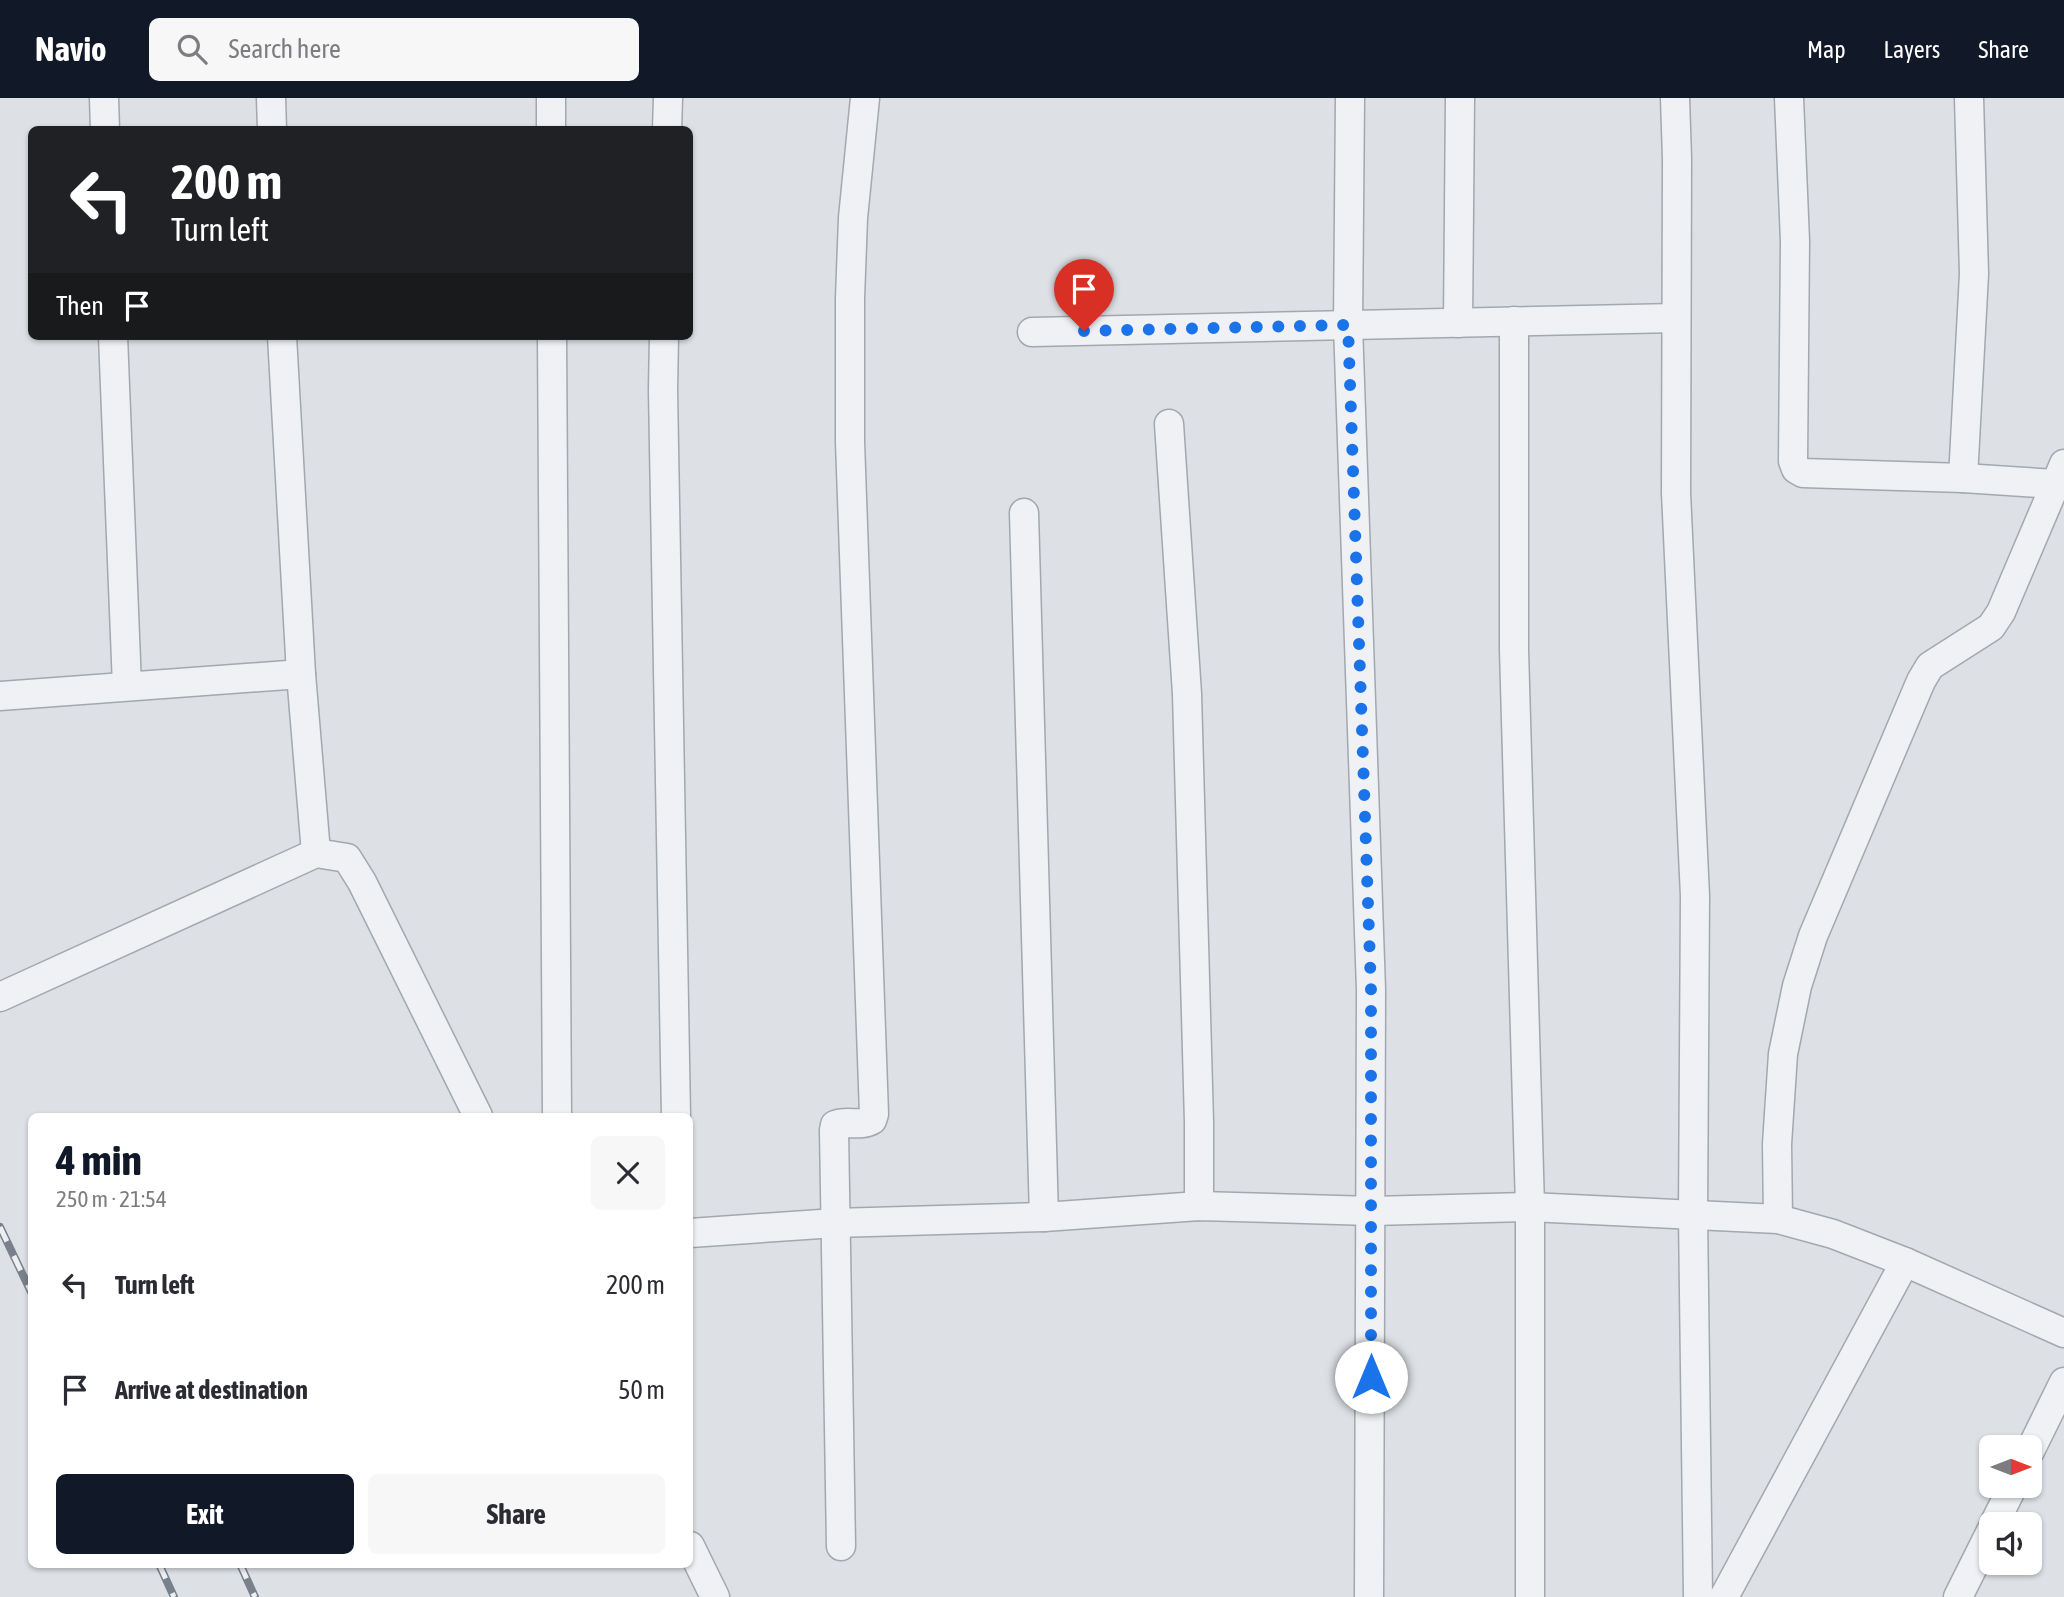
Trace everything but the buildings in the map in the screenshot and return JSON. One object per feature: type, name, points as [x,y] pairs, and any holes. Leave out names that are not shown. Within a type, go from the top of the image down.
[{"type":"street","points":[[104,98],[105,126]]},
{"type":"street","points":[[271,98],[272,126]]},
{"type":"street","points":[[551,98],[551,126]]},
{"type":"street","points":[[667,126],[668,98]]},
{"type":"street","points":[[841,1546],[835,1125],[866,1124],[872,1120],[874,1114],[850,442],[853,218],[865,98]]},
{"type":"street","points":[[1350,98],[1348,325],[1371,990],[1369,1597]]},
{"type":"street","points":[[1458,323],[1460,98]]},
{"type":"street","points":[[1675,98],[1676,493],[1695,896],[1693,1215],[1698,1597]]},
{"type":"street","points":[[1778,1219],[1777,1143],[1783,1054],[1797,986],[1813,936],[1921,681],[1930,666],[1992,627],[2001,612],[2059,474],[1963,478],[1803,473],[1796,469],[1793,461],[1795,241],[1788,98]]},
{"type":"street","points":[[1963,478],[1974,274],[1969,98]]},
{"type":"street","points":[[1032,332],[1676,318]]},
{"type":"street","points":[[1514,321],[1514,650],[1530,1207],[1530,1597]]},
{"type":"street","points":[[113,340],[127,686]]},
{"type":"street","points":[[282,340],[301,674],[316,853]]},
{"type":"street","points":[[552,340],[557,1113]]},
{"type":"street","points":[[664,340],[676,1113]]},
{"type":"street","points":[[1169,424],[1187,694],[1199,1206]]},
{"type":"street","points":[[1024,513],[1044,1217]]},
{"type":"street","points":[[0,696],[301,674]]},
{"type":"street","points":[[0,997],[316,853],[347,859],[362,882],[477,1113]]},
{"type":"street","points":[[693,1233],[835,1223],[1044,1217],[1199,1206],[1372,1211],[1530,1207],[1778,1219],[1833,1234],[1905,1262],[2064,1333]]},
{"type":"street","points":[[1724,1597],[1905,1262]]},
{"type":"street","points":[[2038,1435],[2064,1382]]},
{"type":"street","points":[[693,1552],[715,1597]]},
{"type":"street","points":[[1958,1597],[1979,1555]]},
{"type":"railway","points":[[0,1227],[28,1286]]},
{"type":"railway","points":[[161,1568],[174,1597]]},
{"type":"railway","points":[[242,1568],[255,1597]]},
{"type":"route","points":[[1084,331],[1348,325],[1371,990],[1371,1377]]}]
